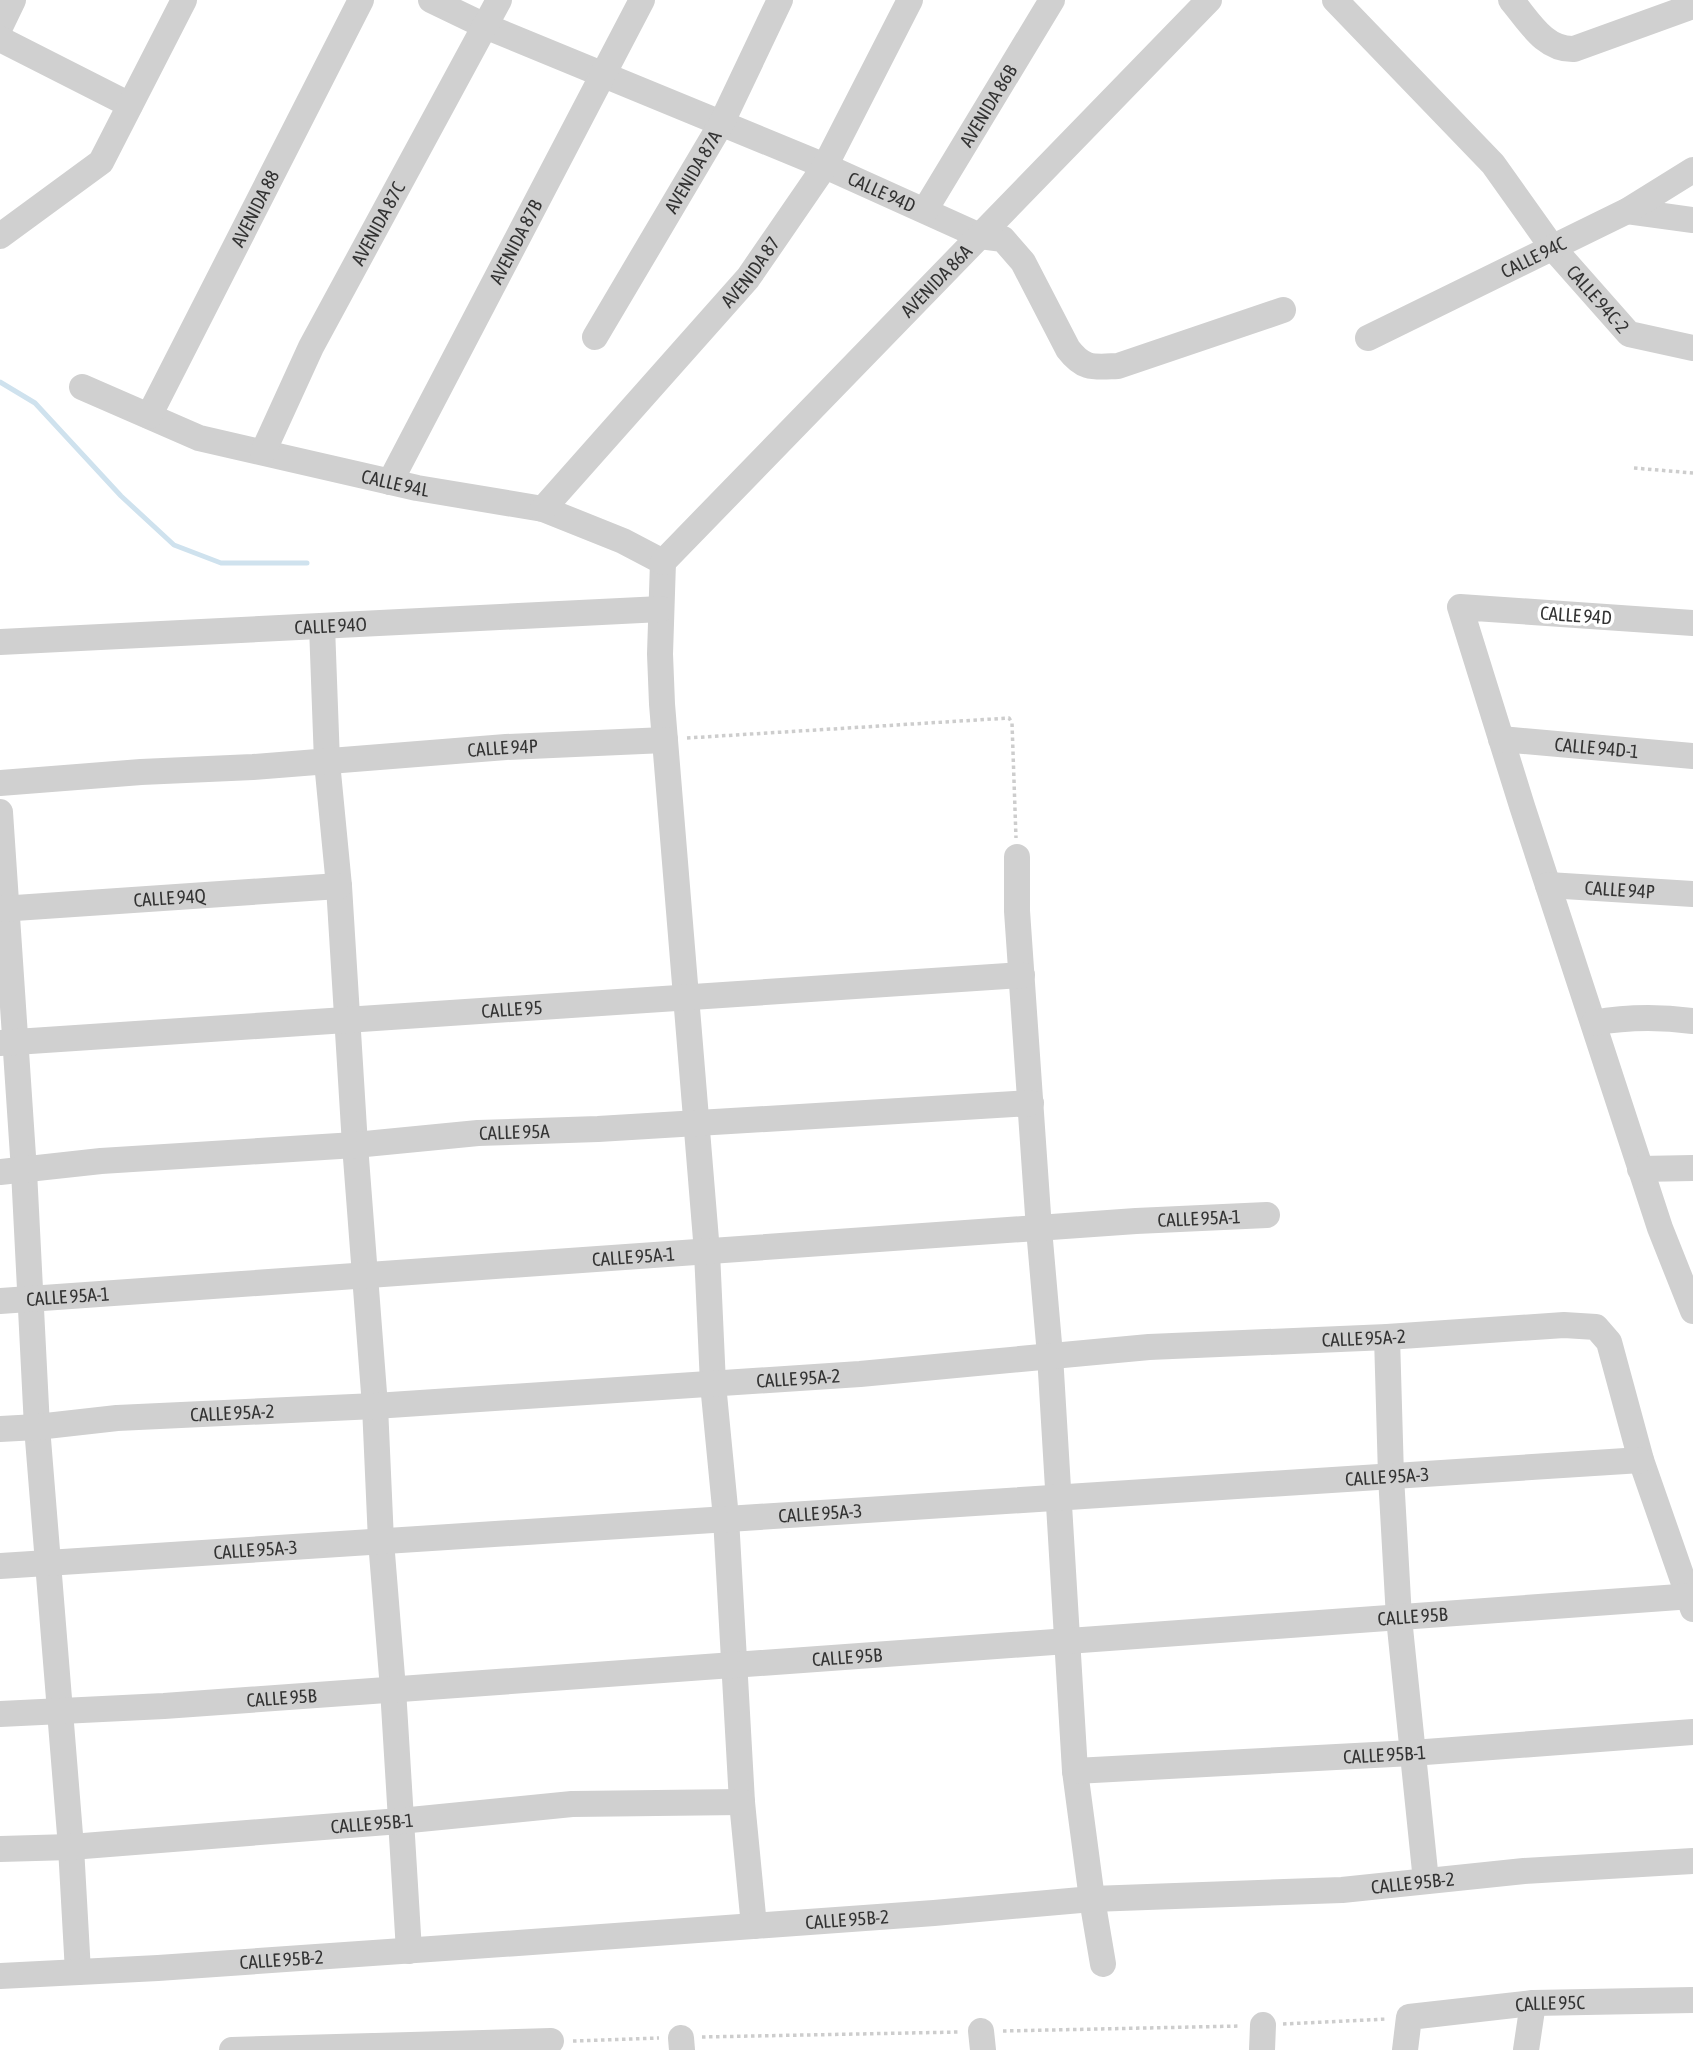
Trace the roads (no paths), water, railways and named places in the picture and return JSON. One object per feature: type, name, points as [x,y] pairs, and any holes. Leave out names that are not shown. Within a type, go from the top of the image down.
[{"type":"street","points":[[0,27],[13,0]]},
{"type":"street","points":[[0,236],[101,162],[184,0]]},
{"type":"street","name":"AVENIDA 88","points":[[149,416],[361,0]]},
{"type":"street","name":"CALLE 94D","points":[[431,0],[602,76],[825,166],[980,236],[1003,239],[1023,262],[1068,349],[1076,360],[1090,367],[1118,366],[1283,310]]},
{"type":"street","name":"AVENIDA 87C","points":[[263,452],[311,347],[499,0]]},
{"type":"street","name":"AVENIDA 87B","points":[[390,482],[642,0]]},
{"type":"street","name":"AVENIDA 87A","points":[[596,337],[721,124],[780,0]]},
{"type":"street","name":"AVENIDA 87","points":[[543,509],[748,278],[825,166],[910,0]]},
{"type":"street","name":"AVENIDA 86B","points":[[925,210],[1052,0]]},
{"type":"street","name":"AVENIDA 86A","points":[[663,562],[1209,0]]},
{"type":"street","name":"CALLE 94C-2","points":[[1335,0],[1493,164],[1552,247],[1629,334],[1693,348]]},
{"type":"street","points":[[1511,0],[1547,42],[1564,49],[1574,49],[1687,4]]},
{"type":"street","points":[[0,39],[130,105]]},
{"type":"street","name":"CALLE 94C","points":[[1368,338],[1627,211],[1693,170]]},
{"type":"street","points":[[1627,211],[1693,220]]},
{"type":"street","name":"CALLE 94L","points":[[82,387],[199,438],[390,482],[543,509],[623,541],[663,562]]},
{"type":"street","points":[[663,562],[660,654],[665,740],[707,1252],[713,1384],[726,1518],[742,1802],[754,1926]]},
{"type":"street","name":"CALLE 94D","points":[[1501,740],[1460,607],[1693,623]]},
{"type":"street","name":"CALLE 94O","points":[[0,642],[662,608]]},
{"type":"street","points":[[322,626],[327,762],[339,886],[375,1406],[408,1951]]},
{"type":"street","name":"CALLE 94P","points":[[0,783],[327,762],[506,747],[665,740]]},
{"type":"street","points":[[1501,740],[1640,1169],[1693,1311]]},
{"type":"street","name":"CALLE 94D-1","points":[[1501,740],[1693,755]]},
{"type":"street","points":[[0,812],[12,1171],[31,1299],[37,1427],[71,1847],[78,1972]]},
{"type":"street","points":[[1017,858],[1017,911],[1050,1355],[1076,1772],[1103,1965]]},
{"type":"street","name":"CALLE 94P","points":[[1548,885],[1693,894]]},
{"type":"street","name":"CALLE 94Q","points":[[3,909],[339,886]]},
{"type":"street","name":"CALLE 95","points":[[8,1042],[1022,975]]},
{"type":"street","points":[[1594,1023],[1611,1020],[1693,1021]]},
{"type":"street","name":"CALLE 95A","points":[[12,1171],[102,1161],[478,1133],[1031,1103]]},
{"type":"street","points":[[1640,1169],[1693,1168]]},
{"type":"street","name":"CALLE 95A-1","points":[[0,1301],[1136,1221],[1267,1215]]},
{"type":"street","name":"CALLE 95A-2","points":[[0,1429],[131,1418],[375,1406],[860,1374],[1149,1347],[1387,1337],[1564,1325],[1596,1327],[1609,1342],[1641,1460]]},
{"type":"street","points":[[1387,1337],[1399,1618],[1426,1881]]},
{"type":"street","points":[[1641,1460],[1691,1601]]},
{"type":"street","name":"CALLE 95A-3","points":[[0,1566],[1641,1460]]},
{"type":"street","name":"CALLE 95B","points":[[0,1714],[1399,1618],[1691,1601]]},
{"type":"street","name":"CALLE 95B-1","points":[[1076,1772],[1412,1753],[1693,1732]]},
{"type":"street","name":"CALLE 95B-1","points":[[0,1849],[71,1847],[400,1821],[572,1804],[742,1802]]},
{"type":"street","name":"CALLE 95B-2","points":[[0,1976],[408,1951],[1092,1899],[1342,1890],[1524,1871],[1693,1861]]},
{"type":"street","name":"CALLE 95C","points":[[1405,2050],[1409,2017],[1533,2003],[1693,2000]]},
{"type":"street","points":[[1526,2050],[1533,2003]]},
{"type":"street","points":[[232,2050],[420,2048],[551,2041]]},
{"type":"waterway","points":[[0,382],[35,403],[121,496],[174,545],[221,563],[307,563]]}]
